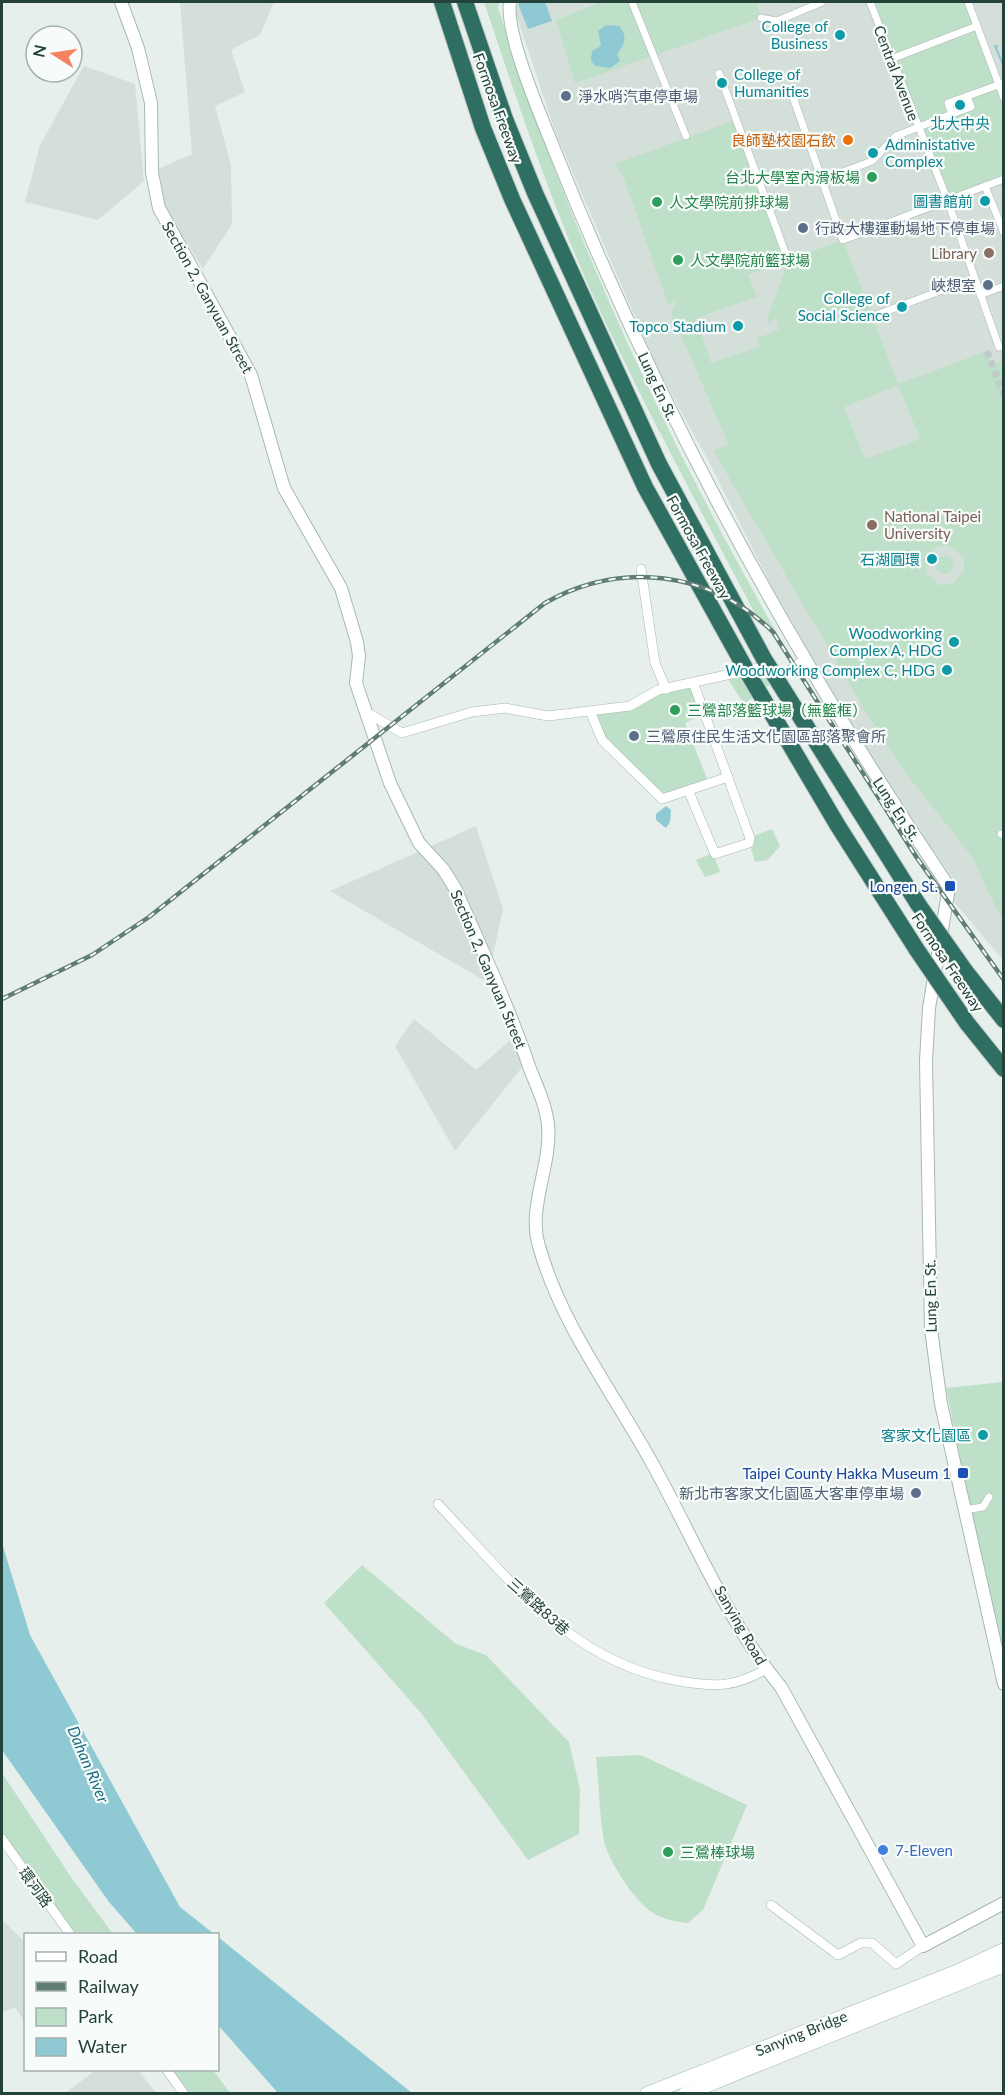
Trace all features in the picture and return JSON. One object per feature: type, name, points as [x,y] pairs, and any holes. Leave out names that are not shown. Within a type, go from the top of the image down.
[{"type":"highway","name":"Formosa Freeway","points":[[442,2],[483,128],[512,199],[645,487],[747,671],[838,826],[916,950],[967,1023],[1004,1069]]},
{"type":"highway","name":"Formosa Freeway","points":[[465,2],[505,118],[535,193],[659,464],[777,679],[918,904],[966,972],[1004,1020]]},
{"type":"main road","points":[[956,1978],[1004,1950]]},
{"type":"main road","points":[[956,1978],[1004,1965]]},
{"type":"main road","name":"Sanying Bridge","points":[[647,2094],[697,2081],[956,1978]]},
{"type":"main road","points":[[658,2094],[697,2081]]},
{"type":"main road","points":[[680,2094],[697,2081]]},
{"type":"main road","name":"Sanying Bridge","points":[[685,2094],[697,2081]]},
{"type":"street","name":"Section 2, Ganyuan Street","points":[[121,2],[138,48],[151,103],[152,173],[159,208],[247,365],[284,488],[341,588],[357,642],[359,656],[356,683],[390,783],[419,843],[443,869],[455,888],[517,1028],[540,1093],[546,1114],[548,1139],[537,1216]]},
{"type":"street","name":"Lung En St.","points":[[510,2],[508,11],[519,53],[540,112],[576,203],[656,383],[747,561],[897,811],[949,887],[929,1008],[926,1061],[931,1329],[941,1404],[1004,1684]]},
{"type":"street","points":[[632,2],[686,136]]},
{"type":"street","points":[[761,18],[777,21],[822,2]]},
{"type":"street","name":"Central Avenue","points":[[870,2],[947,200],[999,347]]},
{"type":"street","points":[[968,2],[1001,84],[1004,98]]},
{"type":"street","points":[[891,58],[977,26]]},
{"type":"street","points":[[719,73],[788,260]]},
{"type":"street","points":[[952,114],[948,103],[1001,84]]},
{"type":"street","points":[[822,180],[872,161],[880,155],[891,139],[971,107],[967,96]]},
{"type":"street","points":[[793,97],[843,240],[1004,179]]},
{"type":"street","points":[[985,186],[1004,233]]},
{"type":"street","points":[[871,317],[975,278]]},
{"type":"street","points":[[981,295],[1004,286]]},
{"type":"street","points":[[641,569],[655,663],[666,689]]},
{"type":"street","points":[[366,712],[402,733],[472,712],[505,708],[548,716],[590,711],[630,706],[658,690],[763,667],[773,682],[805,659]]},
{"type":"street","points":[[689,792],[715,854],[749,843],[750,838],[693,682]]},
{"type":"street","points":[[590,711],[602,741],[662,799],[689,792],[728,777]]},
{"type":"street","name":"Sanying Road","points":[[537,1216],[538,1244],[566,1316],[651,1462],[755,1654],[781,1687],[923,1946]]},
{"type":"street","points":[[964,1510],[983,1507],[990,1497]]},
{"type":"street","name":"三鶯路83巷","points":[[438,1504],[533,1605],[563,1632],[606,1657],[650,1676],[701,1684],[726,1685],[745,1682],[766,1669]]},
{"type":"street","name":"環河路","points":[[2,1839],[69,1933]]},
{"type":"street","points":[[771,1905],[838,1955],[861,1943],[872,1943],[896,1964],[923,1946],[1004,1903]]},
{"type":"street","points":[[168,2071],[184,2094]]},
{"type":"shaded area","points":[[180,2],[274,2],[260,35],[231,50],[245,92],[215,106],[231,165],[232,224],[203,269],[167,211],[156,170],[192,154]]},
{"type":"shaded area","name":"National Taipei University","points":[[521,2],[1003,2],[1003,960],[950,897],[954,880],[870,760],[772,587],[709,462],[658,370],[556,134],[514,8]]},
{"type":"shaded area","points":[[84,66],[135,84],[144,181],[98,220],[25,202],[40,145],[74,84],[84,84]]},
{"type":"shaded area","points":[[476,826],[503,909],[487,982],[330,891]]},
{"type":"shaded area","points":[[414,1019],[476,1070],[513,1038],[523,1066],[455,1151],[395,1046]]},
{"type":"shaded area","points":[[2,1920],[24,1941],[24,2021],[15,2007],[2,2012]]},
{"type":"shaded area","points":[[95,2071],[139,2071],[156,2093],[65,2093]]},
{"type":"green space","points":[[484,2],[500,2],[498,7],[555,170],[621,328],[696,483],[778,635],[760,623],[650,414],[589,287],[546,181]]},
{"type":"green space","points":[[601,2],[756,2],[761,18],[575,83],[556,20]]},
{"type":"green space","points":[[870,2],[968,2],[1003,98],[1003,179],[947,199]]},
{"type":"green space","points":[[738,119],[789,260],[843,240],[898,384],[987,351],[992,365],[1003,360],[1003,920],[973,858],[904,771],[864,709],[713,450],[729,445],[671,313],[677,301],[668,304],[622,173],[615,164]],"holes":[[[788,260],[766,323],[776,319],[779,330],[757,338],[759,347],[711,363],[696,318],[757,297],[748,275]],[[898,385],[920,439],[865,459],[844,407]],[[937,546],[950,546],[964,558],[964,571],[952,584],[939,585],[926,573],[927,555]]]},
{"type":"green space","name":"石湖圓環","points":[[945,556],[951,559],[954,565],[951,571],[945,574],[939,571],[936,565],[939,559]]},
{"type":"green space","points":[[763,667],[773,682],[744,704],[726,676]]},
{"type":"green space","points":[[693,683],[705,714],[685,723],[709,784],[667,799],[602,740],[590,711],[630,706],[658,690]]},
{"type":"green space","points":[[772,829],[780,846],[768,860],[755,862],[750,845],[753,836]]},
{"type":"green space","points":[[713,853],[720,872],[705,877],[696,860]]},
{"type":"green space","points":[[1003,1382],[1003,1662],[990,1609],[946,1388]]},
{"type":"green space","points":[[362,1565],[456,1644],[486,1655],[569,1742],[580,1789],[579,1834],[528,1860],[421,1713],[324,1603]]},
{"type":"green space","name":"三鶯棒球場","points":[[641,1755],[747,1805],[703,1910],[688,1923],[661,1917],[646,1907],[622,1878],[605,1845],[596,1757]]},
{"type":"green space","points":[[2,1773],[73,1880],[112,1933],[75,1933],[2,1832]]},
{"type":"green space","points":[[171,2071],[214,2071],[230,2093],[187,2093]]},
{"type":"water","points":[[545,2],[552,21],[528,29],[518,4]]},
{"type":"water","points":[[606,25],[619,26],[624,37],[624,43],[617,54],[620,61],[610,68],[595,66],[591,60],[592,51],[601,46],[598,31]]},
{"type":"water","points":[[666,806],[671,810],[670,822],[666,828],[656,820],[656,814]]},
{"type":"water","name":"Dahan River","points":[[2,1543],[30,1635],[180,1907],[213,1933],[136,1933],[109,1902],[2,1750]]},
{"type":"water","points":[[219,1938],[412,2093],[278,2093],[219,2026]]},
{"type":"waterway","points":[[997,46],[995,46],[1004,67]]},
{"type":"tunnel","points":[[987,351],[1004,396]]},
{"type":"railway","points":[[2,999],[92,955],[149,917],[545,603],[574,589],[604,581],[634,577],[664,578],[694,585],[722,596],[749,611],[773,632],[917,858],[1004,980]]},
{"type":"place","name":"College of Business","points":[[840,35]]},
{"type":"place","name":"College of Humanities","points":[[722,83]]},
{"type":"place","name":"淨水哨汽車停車場","points":[[566,96]]},
{"type":"place","name":"北大中央","points":[[960,105]]},
{"type":"place","name":"良師塾校園石飲","points":[[848,140]]},
{"type":"place","name":"Administative Complex","points":[[873,153]]},
{"type":"place","name":"台北大學室內滑板場","points":[[872,177]]},
{"type":"place","name":"圖書館前","points":[[985,201]]},
{"type":"place","name":"人文學院前排球場","points":[[657,202]]},
{"type":"place","name":"行政大樓運動場地下停車場","points":[[803,228]]},
{"type":"place","name":"Library","points":[[989,253]]},
{"type":"place","name":"人文學院前籃球場","points":[[678,260]]},
{"type":"place","name":"峽想室","points":[[988,285]]},
{"type":"place","name":"College of Social Science","points":[[902,307]]},
{"type":"place","name":"Topco Stadium","points":[[738,326]]},
{"type":"place","name":"National Taipei University","points":[[872,525]]},
{"type":"place","name":"石湖圓環","points":[[932,559]]},
{"type":"place","name":"Woodworking Complex A, HDG","points":[[954,642]]},
{"type":"place","name":"Woodworking Complex C, HDG","points":[[947,670]]},
{"type":"place","name":"三鶯部落籃球場（無籃框）","points":[[675,710]]},
{"type":"place","name":"三鶯原住民生活文化園區部落聚會所","points":[[634,736]]},
{"type":"place","name":"Longen St.","points":[[950,886]]},
{"type":"place","name":"客家文化園區","points":[[983,1435]]},
{"type":"place","name":"Taipei County Hakka Museum 1","points":[[963,1473]]},
{"type":"place","name":"新北市客家文化園區大客車停車場","points":[[916,1493]]},
{"type":"place","name":"7-Eleven","points":[[883,1850]]},
{"type":"place","name":"三鶯棒球場","points":[[668,1852]]}]
